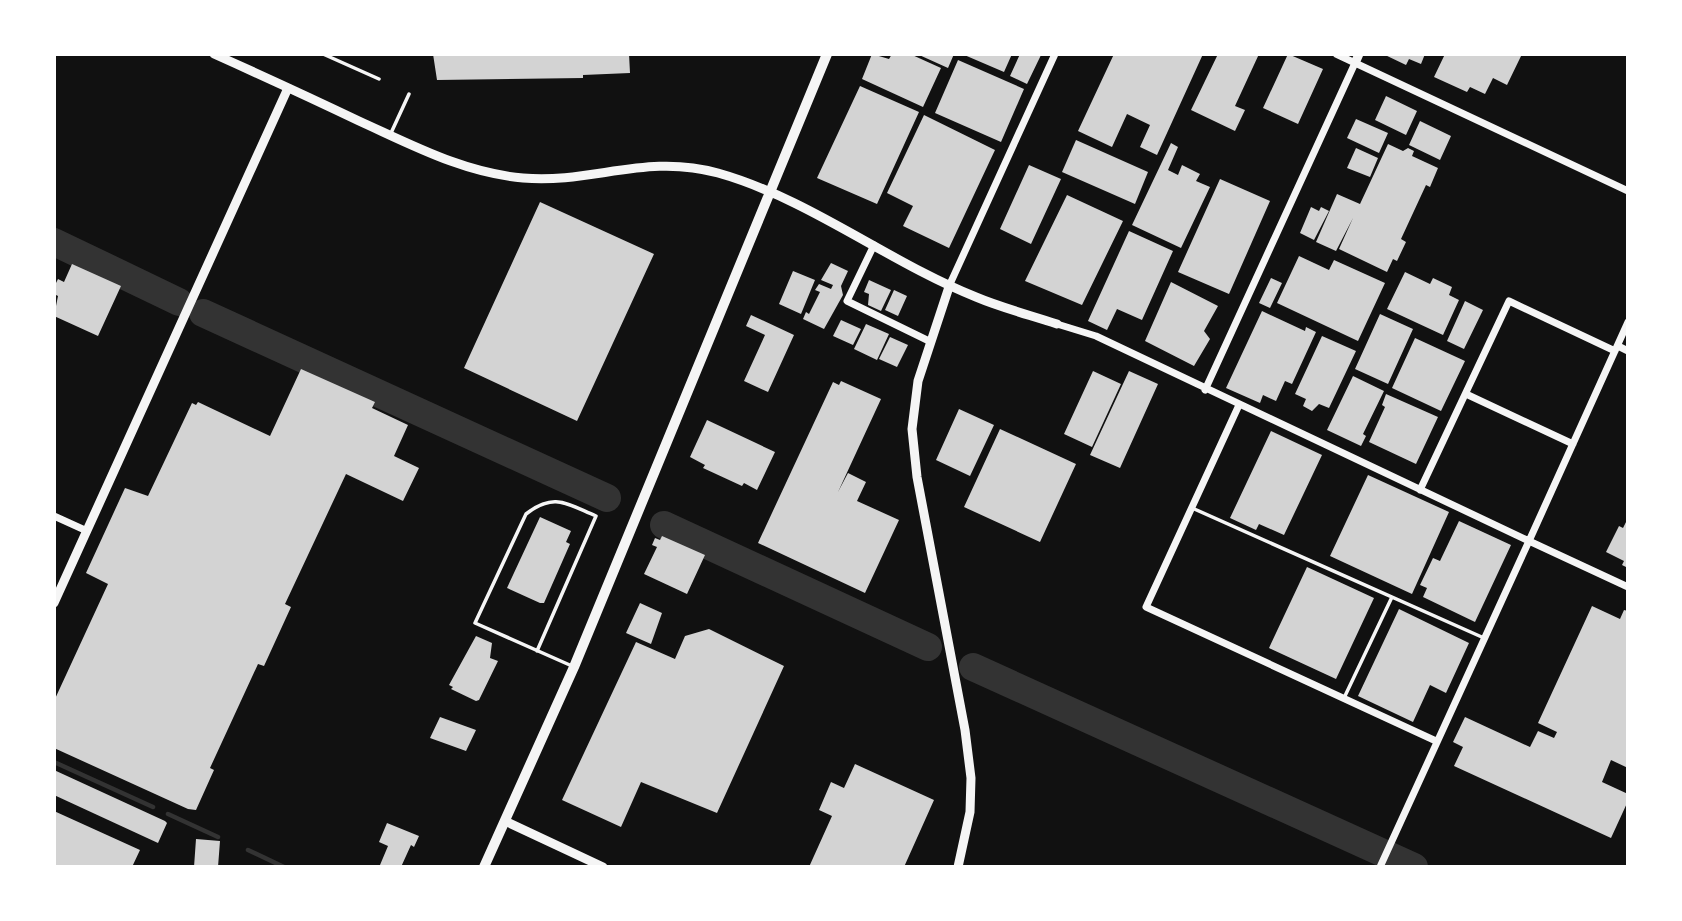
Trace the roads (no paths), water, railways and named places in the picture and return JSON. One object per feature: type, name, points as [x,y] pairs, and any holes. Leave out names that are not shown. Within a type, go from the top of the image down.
[{"type":"main road","points":[[484,867],[573,667],[827,54]]},
{"type":"street","points":[[214,54],[443,159],[500,175],[552,178],[646,165],[676,165],[715,172],[770,192],[975,297],[1096,336],[1205,390],[1628,587]]},
{"type":"street","points":[[958,867],[970,812],[971,778],[965,730],[917,477],[912,429],[918,381],[929,341],[950,285],[1055,54]]},
{"type":"street","points":[[1336,54],[1357,59],[1628,191]]},
{"type":"street","points":[[1205,390],[1357,59]]},
{"type":"street","points":[[54,603],[288,88]]},
{"type":"street","points":[[874,245],[847,301],[929,341]]},
{"type":"street","points":[[1420,490],[1509,301],[1616,349],[1628,351]]},
{"type":"street","points":[[1381,865],[1628,322]]},
{"type":"street","points":[[1466,394],[1573,444]]},
{"type":"street","points":[[1239,405],[1146,607],[1436,741]]},
{"type":"street","points":[[54,516],[88,531]]},
{"type":"street","points":[[505,821],[603,867]]},
{"type":"lane","points":[[323,54],[379,79]]},
{"type":"lane","points":[[390,135],[409,94]]},
{"type":"lane","points":[[537,651],[596,516],[558,500],[536,506],[526,514],[475,623],[537,651],[573,667]]},
{"type":"lane","points":[[1191,508],[1484,638]]},
{"type":"lane","points":[[1344,698],[1392,597]]},
{"type":"waterway","points":[[54,242],[179,302]]},
{"type":"waterway","points":[[203,313],[607,498]]},
{"type":"waterway","points":[[664,525],[928,647]]},
{"type":"waterway","points":[[973,667],[1414,867]]},
{"type":"waterway","points":[[54,762],[153,807]]},
{"type":"waterway","points":[[168,814],[218,837]]},
{"type":"waterway","points":[[248,850],[284,867]]}]
